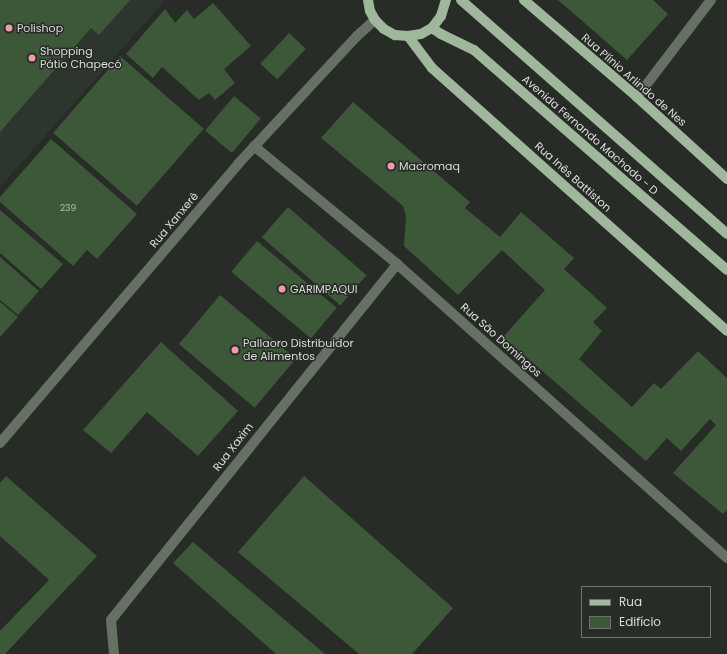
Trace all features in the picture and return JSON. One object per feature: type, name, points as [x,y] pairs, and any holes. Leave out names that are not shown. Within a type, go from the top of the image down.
[{"type":"main road","points":[[367,0],[370,11],[375,20],[384,29],[395,35],[408,36],[421,34],[432,28],[441,16],[446,0]]},
{"type":"main road","name":"Avenida Fernando Machado - D","points":[[461,0],[727,234]]},
{"type":"main road","name":"Rua Plínio Arlindo de Nes","points":[[524,0],[637,97],[727,179]]},
{"type":"main road","name":"Avenida Fernando Machado - D","points":[[432,28],[474,50],[727,270]]},
{"type":"main road","name":"Rua Inês Battiston","points":[[408,36],[432,68],[727,331]]},
{"type":"street","points":[[637,97],[711,0]]},
{"type":"street","name":"Rua Xanxerê","points":[[0,443],[254,146],[357,36],[375,20]]},
{"type":"street","name":"Rua São Domingos","points":[[254,146],[397,264],[727,558]]},
{"type":"street","name":"Rua Xaxim","points":[[114,654],[111,620],[397,264]]},
{"type":"shaded area","points":[[0,0],[165,0],[0,187]]},
{"type":"building","name":"Shopping Pátio Chapecó","points":[[0,0],[130,0],[99,35],[91,28],[0,132]]},
{"type":"building","points":[[558,0],[653,0],[668,14],[627,60]]},
{"type":"building","points":[[213,3],[251,46],[224,69],[235,83],[215,100],[209,93],[199,100],[162,67],[153,78],[126,54],[165,9],[175,23],[187,10],[194,19]]},
{"type":"building","points":[[289,33],[306,49],[277,79],[260,64]]},
{"type":"building","points":[[120,56],[204,129],[137,206],[53,133]]},
{"type":"building","points":[[234,96],[261,118],[232,153],[205,130]]},
{"type":"building","points":[[353,102],[470,202],[465,208],[500,237],[521,212],[574,258],[564,269],[607,308],[593,322],[602,331],[579,359],[632,407],[654,383],[661,389],[698,351],[727,378],[727,510],[723,514],[673,473],[716,425],[710,419],[681,451],[667,438],[646,461],[503,337],[545,290],[502,250],[458,295],[404,246],[406,216],[403,206],[321,138]]},
{"type":"building","points":[[51,139],[137,214],[97,259],[87,250],[73,266],[0,202],[0,197]]},
{"type":"building","points":[[288,207],[366,275],[340,305],[262,237]]},
{"type":"building","points":[[0,210],[63,264],[41,289],[0,253]]},
{"type":"building","name":"GARIMPAQUI","points":[[257,241],[337,308],[311,338],[231,272]]},
{"type":"building","points":[[0,257],[39,291],[18,315],[0,300]]},
{"type":"building","name":"Pallaoro Distribuidor de Alimentos","points":[[220,295],[296,359],[255,408],[179,344]]},
{"type":"building","points":[[0,302],[18,317],[0,337]]},
{"type":"building","points":[[161,342],[238,411],[198,456],[147,412],[111,453],[83,430]]},
{"type":"building","points":[[6,476],[97,556],[5,654],[0,654],[0,631],[49,580],[0,536],[0,483]]},
{"type":"building","points":[[304,476],[453,608],[412,654],[359,654],[238,552]]},
{"type":"building","points":[[193,542],[325,654],[276,654],[173,563]]},
{"type":"place","name":"Polishop","points":[[9,28]]},
{"type":"place","name":"Shopping Pátio Chapecó","points":[[32,58]]},
{"type":"place","name":"Macromaq","points":[[391,166]]},
{"type":"place","name":"GARIMPAQUI","points":[[282,289]]},
{"type":"place","name":"Pallaoro Distribuidor de Alimentos","points":[[235,350]]}]
